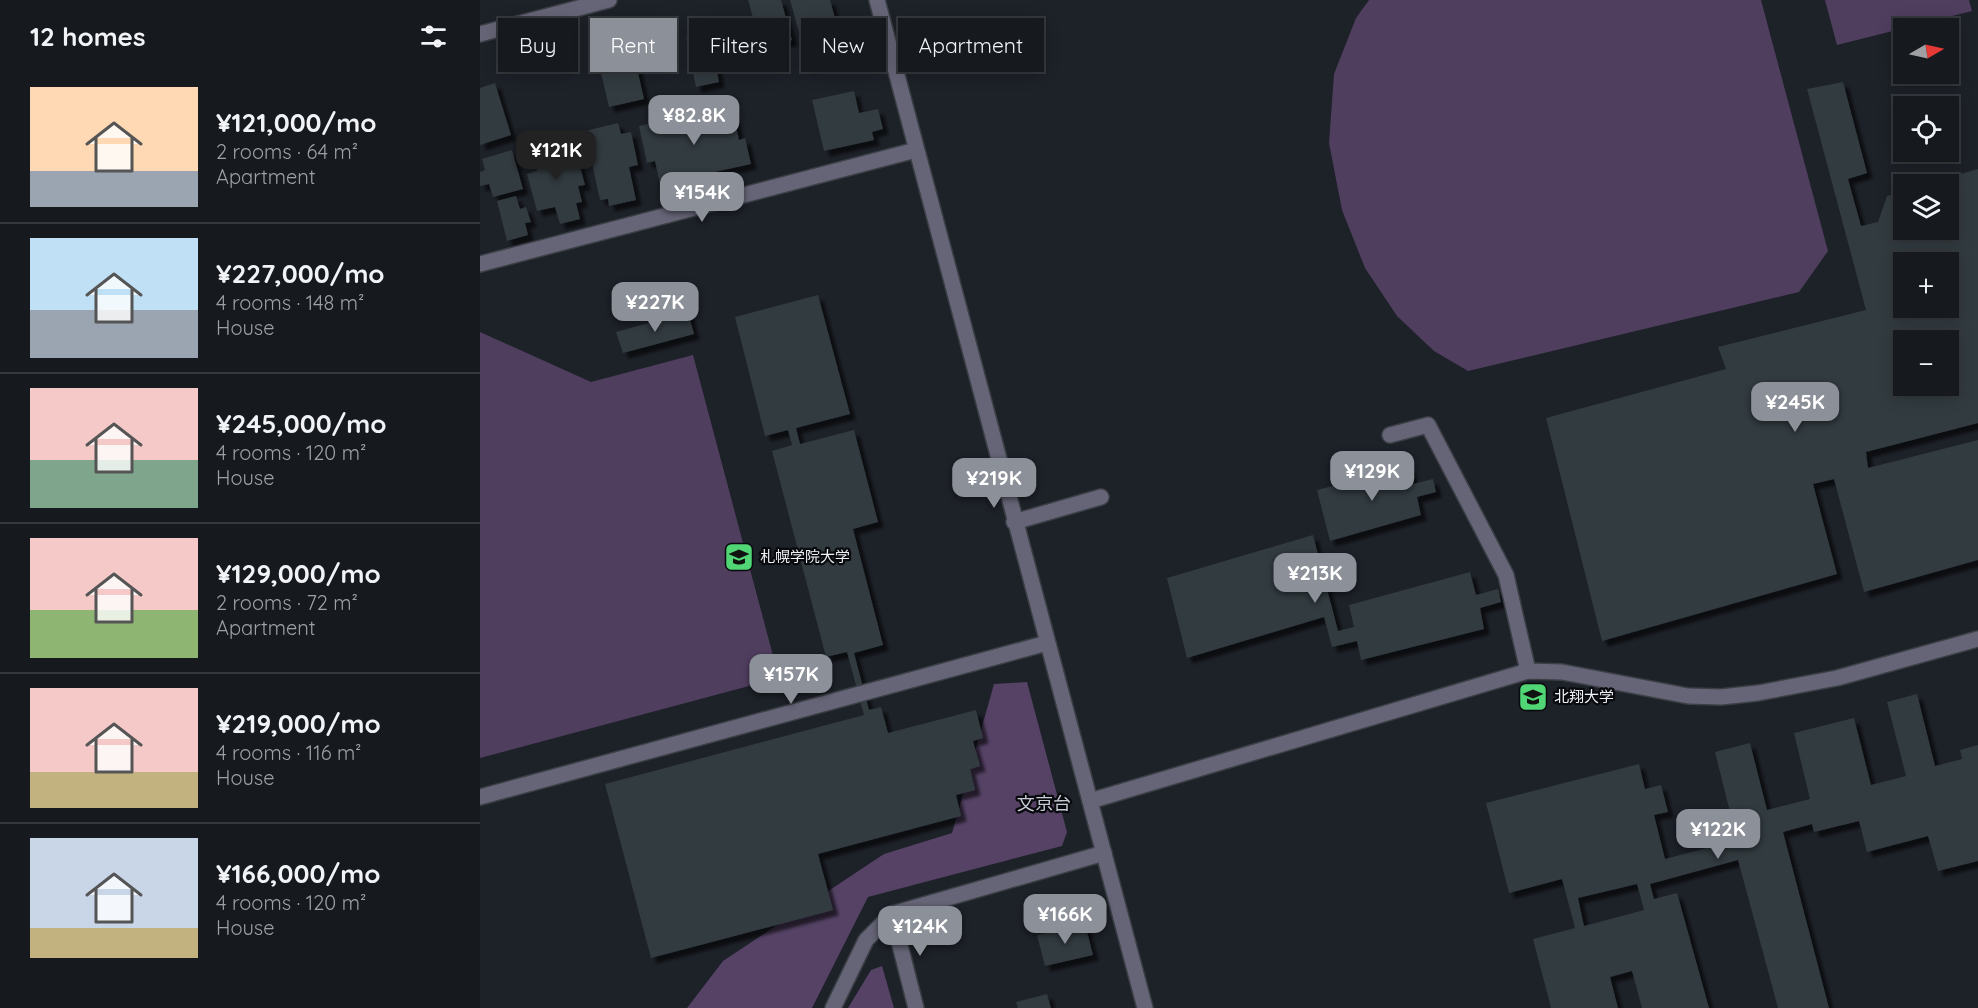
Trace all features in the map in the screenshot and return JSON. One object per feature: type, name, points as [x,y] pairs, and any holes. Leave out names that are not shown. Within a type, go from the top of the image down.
[{"type":"street","points":[[480,34],[609,0]]},
{"type":"street","points":[[877,0],[1145,1008]]},
{"type":"street","points":[[480,264],[916,150]]},
{"type":"street","points":[[1390,435],[1428,425],[1506,575],[1528,671]]},
{"type":"street","points":[[1014,522],[1101,497]]},
{"type":"street","points":[[1090,801],[1528,671],[1562,672],[1688,696],[1721,697],[1758,693],[1837,678],[1978,639]]},
{"type":"street","points":[[480,797],[1047,644]]},
{"type":"street","points":[[833,1008],[866,940],[892,914],[1104,853]]},
{"type":"street","points":[[892,914],[916,1008]]},
{"type":"shaded area","points":[[1369,0],[1761,0],[1828,251],[1799,292],[1468,371],[1434,351],[1397,316],[1365,268],[1342,210],[1329,143],[1334,74],[1356,18]]},
{"type":"shaded area","points":[[1825,0],[1969,0],[1972,11],[1944,18],[1893,18],[1893,31],[1837,45]]},
{"type":"shaded area","points":[[480,332],[591,382],[693,355],[779,678],[480,758]]},
{"type":"shaded area","points":[[1027,682],[1067,832],[1062,846],[868,897],[812,1008],[687,1008],[723,961],[884,854],[952,833],[994,684]]},
{"type":"shaded area","points":[[882,966],[894,1008],[848,1008],[871,970]]},
{"type":"building","points":[[748,0],[781,0],[786,18],[753,18]]},
{"type":"building","points":[[790,0],[830,0],[835,18],[801,18],[801,39]]},
{"type":"building","points":[[689,36],[689,52],[686,37]]},
{"type":"building","points":[[601,72],[638,72],[644,99],[609,107]]},
{"type":"building","points":[[693,72],[717,72],[719,82],[696,87]]},
{"type":"building","points":[[1843,82],[1867,173],[1848,179],[1861,226],[1878,222],[1887,196],[1893,194],[1893,240],[1959,240],[1959,175],[1978,169],[1978,423],[1866,452],[1868,468],[1978,440],[1978,560],[1864,592],[1834,479],[1813,484],[1837,574],[1602,641],[1546,418],[1726,369],[1718,347],[1866,310],[1807,89]]},
{"type":"building","points":[[495,83],[511,135],[480,145],[480,88]]},
{"type":"building","points":[[854,91],[859,113],[878,109],[883,129],[872,132],[874,140],[824,151],[812,100]]},
{"type":"building","points":[[712,110],[715,120],[734,116],[739,140],[745,138],[751,164],[660,184],[655,161],[647,163],[639,126]]},
{"type":"building","points":[[618,123],[621,134],[631,132],[638,165],[629,167],[636,200],[609,206],[608,199],[600,200],[585,131]]},
{"type":"building","points":[[563,140],[569,161],[578,159],[585,185],[578,186],[582,202],[576,203],[580,219],[560,224],[555,207],[537,211],[527,174],[537,171],[531,148]]},
{"type":"building","points":[[512,150],[523,189],[493,197],[489,184],[480,186],[480,172],[485,170],[482,159]]},
{"type":"building","points":[[516,196],[520,209],[526,207],[531,222],[525,223],[528,235],[507,241],[497,201]]},
{"type":"building","points":[[818,295],[850,414],[796,428],[800,444],[854,430],[878,522],[853,529],[883,645],[854,653],[869,710],[881,707],[888,733],[976,710],[983,738],[973,741],[980,766],[970,769],[975,790],[956,795],[961,816],[818,854],[833,910],[651,958],[605,784],[864,715],[847,652],[826,657],[772,451],[792,445],[788,430],[765,436],[735,317]]},
{"type":"building","points":[[688,312],[694,334],[623,353],[616,332]]},
{"type":"building","points":[[1409,466],[1413,484],[1433,479],[1436,492],[1417,497],[1421,515],[1330,541],[1317,490]]},
{"type":"building","points":[[1313,535],[1338,631],[1354,627],[1349,605],[1470,572],[1476,595],[1498,589],[1501,602],[1480,608],[1484,629],[1361,660],[1357,641],[1332,647],[1324,617],[1187,658],[1167,578]]},
{"type":"building","points":[[1917,694],[1935,766],[1962,759],[1960,750],[1978,745],[1978,861],[1938,871],[1928,836],[1867,852],[1859,821],[1814,832],[1812,824],[1783,832],[1829,1008],[1778,1008],[1738,860],[1650,884],[1654,899],[1677,893],[1709,1008],[1642,1008],[1632,971],[1610,977],[1618,1008],[1551,1008],[1533,939],[1575,928],[1562,879],[1509,893],[1486,803],[1639,764],[1645,789],[1661,785],[1668,812],[1654,815],[1665,859],[1737,840],[1715,752],[1750,743],[1767,810],[1810,799],[1794,733],[1854,718],[1871,785],[1906,776],[1887,702]],"holes":[[[1637,884],[1644,910],[1584,926],[1578,898]]]},
{"type":"building","points":[[1085,924],[1093,955],[1045,966],[1037,935]]},
{"type":"building","points":[[1047,994],[1051,1008],[1018,1008],[1016,1002]]},
{"type":"place","name":"札幌学院大学","points":[[739,557]]},
{"type":"place","name":"北翔大学","points":[[1533,697]]},
{"type":"district","name":"文京台","points":[[1044,804]]}]
